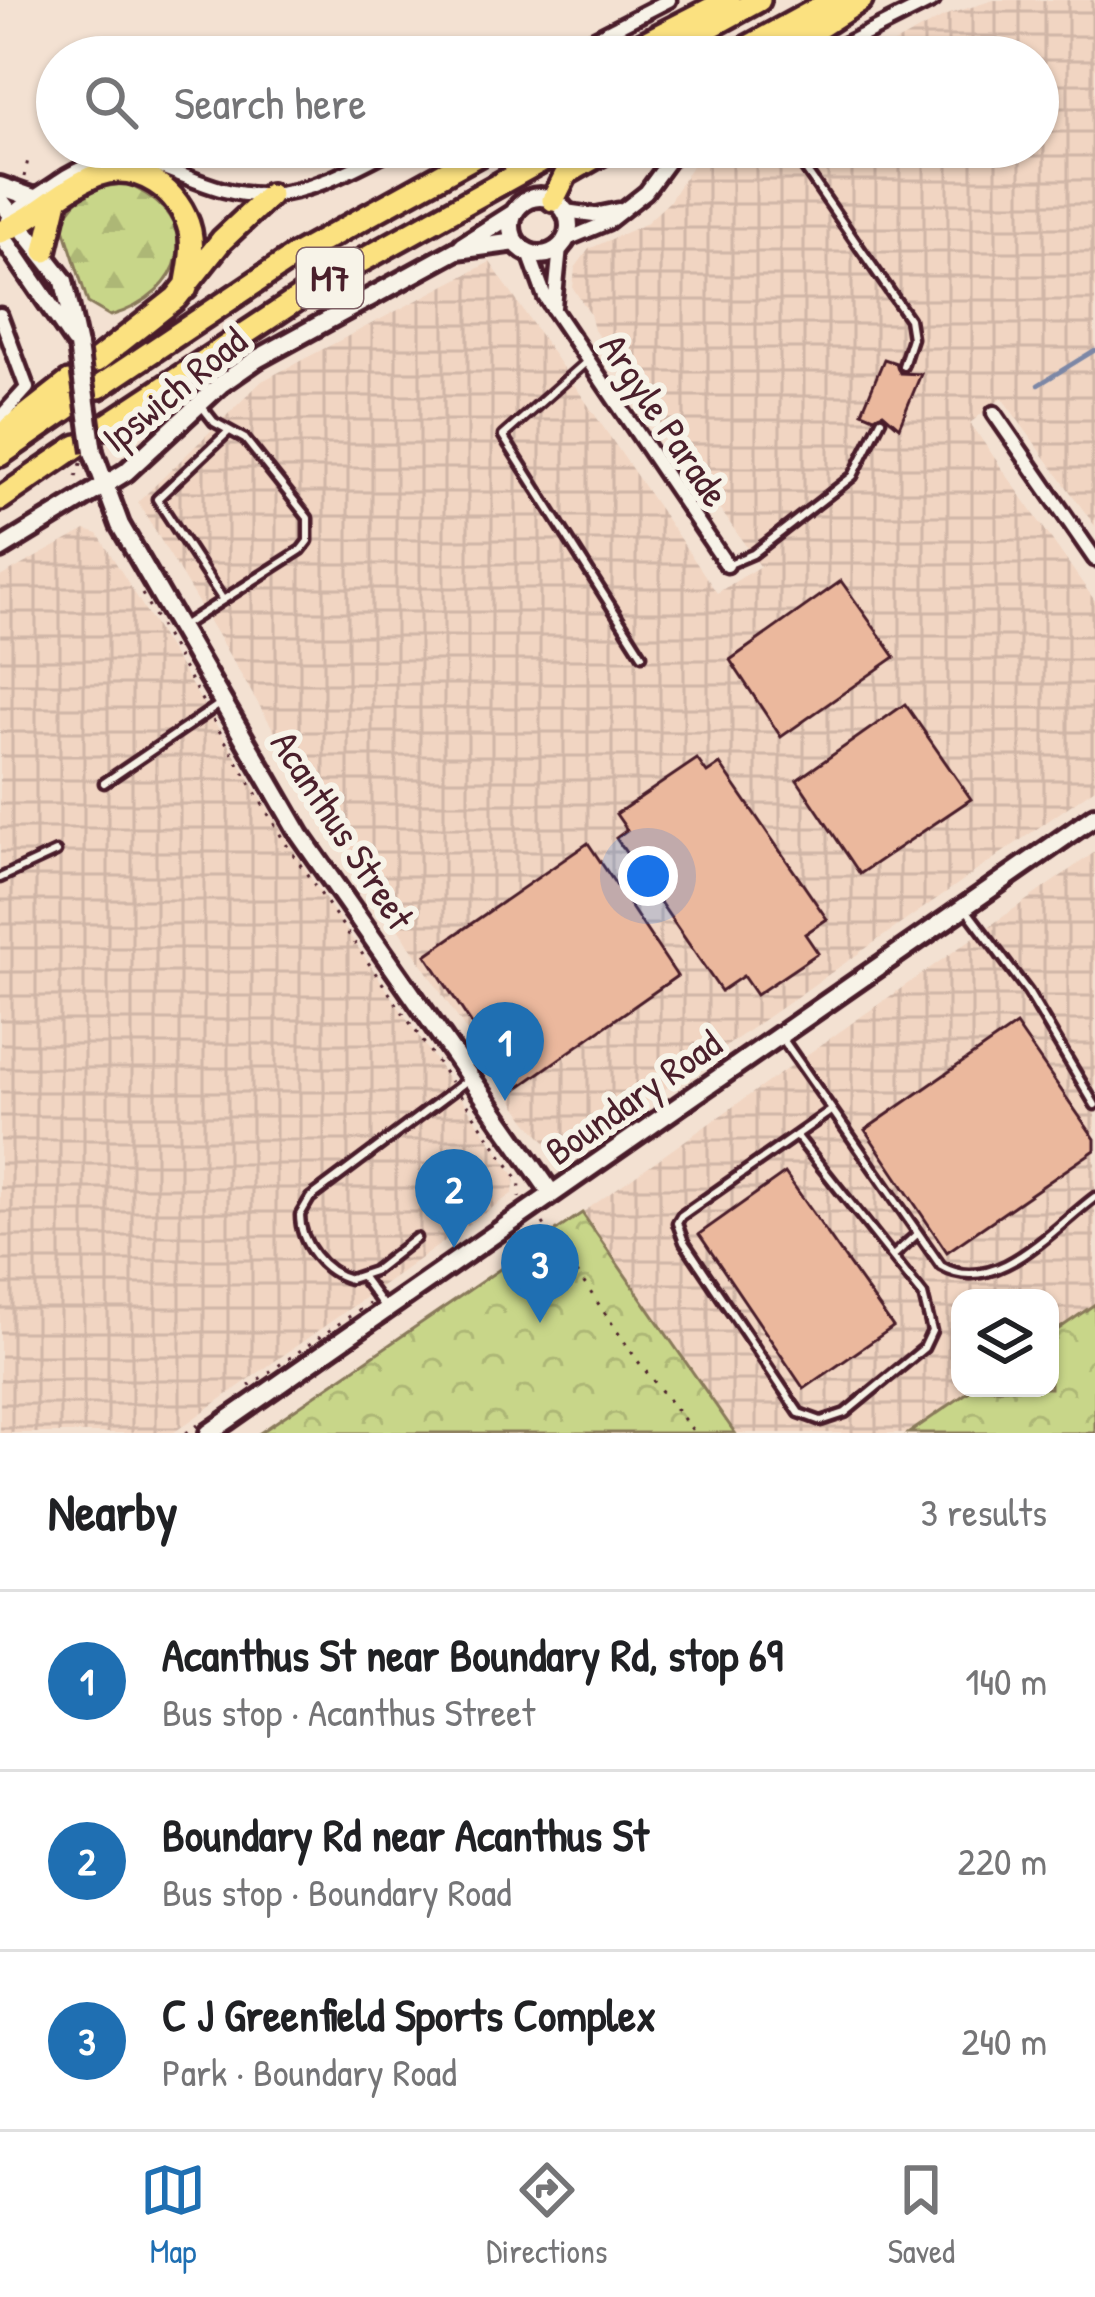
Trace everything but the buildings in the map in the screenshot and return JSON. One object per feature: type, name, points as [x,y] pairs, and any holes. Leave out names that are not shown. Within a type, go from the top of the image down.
[{"type":"highway","points":[[658,36],[728,0]]},
{"type":"highway","points":[[693,36],[759,0]]},
{"type":"highway","points":[[768,36],[833,0]]},
{"type":"highway","points":[[805,36],[861,0]]},
{"type":"highway","name":"M7","points":[[99,387],[293,257],[454,168]]},
{"type":"highway","name":"M7","points":[[104,427],[322,283],[528,168]]},
{"type":"highway","points":[[559,205],[566,174],[576,168]]},
{"type":"highway","points":[[6,223],[105,173],[154,181],[178,204],[191,233],[186,287]]},
{"type":"highway","points":[[96,361],[186,287],[222,240],[270,195]]},
{"type":"highway","points":[[45,251],[46,199]]},
{"type":"highway","points":[[0,436],[70,394],[0,455]]},
{"type":"highway","points":[[0,500],[84,452]]},
{"type":"street","points":[[599,36],[669,0]]},
{"type":"street","points":[[861,36],[932,0]]},
{"type":"street","points":[[0,186],[46,199],[80,168]]},
{"type":"street","points":[[168,168],[211,189],[270,195],[301,190],[350,168]]},
{"type":"street","points":[[626,208],[594,215],[535,197],[514,213],[522,248],[545,255],[626,208],[665,168]]},
{"type":"street","points":[[559,205],[569,225],[562,244]]},
{"type":"street","name":"Ipswich Road","points":[[0,549],[104,487],[157,448],[257,359],[457,250],[514,213]]},
{"type":"street","points":[[6,223],[78,346]]},
{"type":"street","name":"Acanthus Street","points":[[6,223],[45,251],[71,300],[84,452],[120,526],[181,627],[216,707],[552,1194]]},
{"type":"street","name":"Argyle Parade","points":[[554,307],[562,244]]},
{"type":"street","name":"Ipswich Road","points":[[457,250],[522,248]]},
{"type":"street","name":"Argyle Parade","points":[[522,248],[588,360],[727,566]]},
{"type":"street","points":[[0,315],[26,388],[0,418]]},
{"type":"street","points":[[994,413],[1095,560]]},
{"type":"street","name":"Boundary Road","points":[[205,1428],[381,1303],[552,1194],[1095,816]]},
{"type":"lane","points":[[805,168],[904,309],[912,338],[903,367]]},
{"type":"lane","points":[[588,360],[503,436],[642,655]]},
{"type":"lane","points":[[181,627],[302,550],[310,530],[308,518],[245,440],[200,405]]},
{"type":"lane","points":[[727,566],[753,554],[853,476],[881,420]]},
{"type":"lane","points":[[224,600],[157,499],[229,431]]},
{"type":"lane","points":[[104,783],[216,707]]},
{"type":"lane","points":[[0,878],[56,852]]},
{"type":"lane","points":[[965,907],[1028,992],[1095,1105]]},
{"type":"lane","points":[[780,1036],[941,1266],[974,1278],[993,1274],[1095,1197]]},
{"type":"lane","points":[[416,1238],[362,1277],[350,1279],[330,1271],[305,1240],[300,1228],[304,1205],[471,1077]]},
{"type":"lane","points":[[796,1135],[929,1306],[932,1331],[924,1348],[845,1413],[809,1420],[799,1413],[696,1261],[677,1223],[796,1135],[832,1110]]},
{"type":"lane","points":[[893,1256],[918,1233]]},
{"type":"lane","points":[[362,1277],[381,1303]]},
{"type":"path","points":[[76,477],[84,452]]},
{"type":"path","points":[[140,591],[216,707],[284,841],[520,1182],[515,1204]]},
{"type":"path","points":[[543,1223],[637,1360],[695,1433]]},
{"type":"path","points":[[237,1395],[381,1303]]},
{"type":"path","points":[[186,1433],[205,1428]]},
{"type":"shaded area","points":[[994,0],[1095,0],[1095,526],[1002,398],[970,423],[1095,601],[1095,788],[648,1101],[567,1154],[554,1152],[526,1120],[346,851],[138,502],[262,381],[490,262],[717,593],[760,566],[594,330],[573,288],[575,268],[589,249],[645,224],[669,202],[691,168],[1059,168],[1059,36],[908,36],[949,14]]},
{"type":"shaded area","points":[[85,530],[98,534],[314,883],[515,1177],[513,1193],[173,1433],[0,1433],[0,577]]},
{"type":"shaded area","points":[[1095,852],[1095,1304],[1059,1329],[1059,1289],[951,1289],[951,1397],[961,1397],[909,1433],[735,1433],[582,1213]]},
{"type":"green space","points":[[127,184],[153,199],[169,216],[177,236],[177,255],[156,291],[136,306],[110,316],[88,303],[62,222],[89,192]]},
{"type":"green space","points":[[582,1213],[735,1433],[260,1433]]},
{"type":"green space","points":[[1095,1304],[1095,1433],[909,1433],[961,1397],[1059,1397],[1059,1329]]},
{"type":"waterway","points":[[1038,385],[1095,350]]},
{"type":"place","name":"Acanthus St near Boundary Rd, stop 69","points":[[505,1101]]},
{"type":"place","name":"Boundary Rd near Acanthus St","points":[[454,1248]]},
{"type":"place","name":"C J Greenfield Sports Complex","points":[[540,1323]]}]
